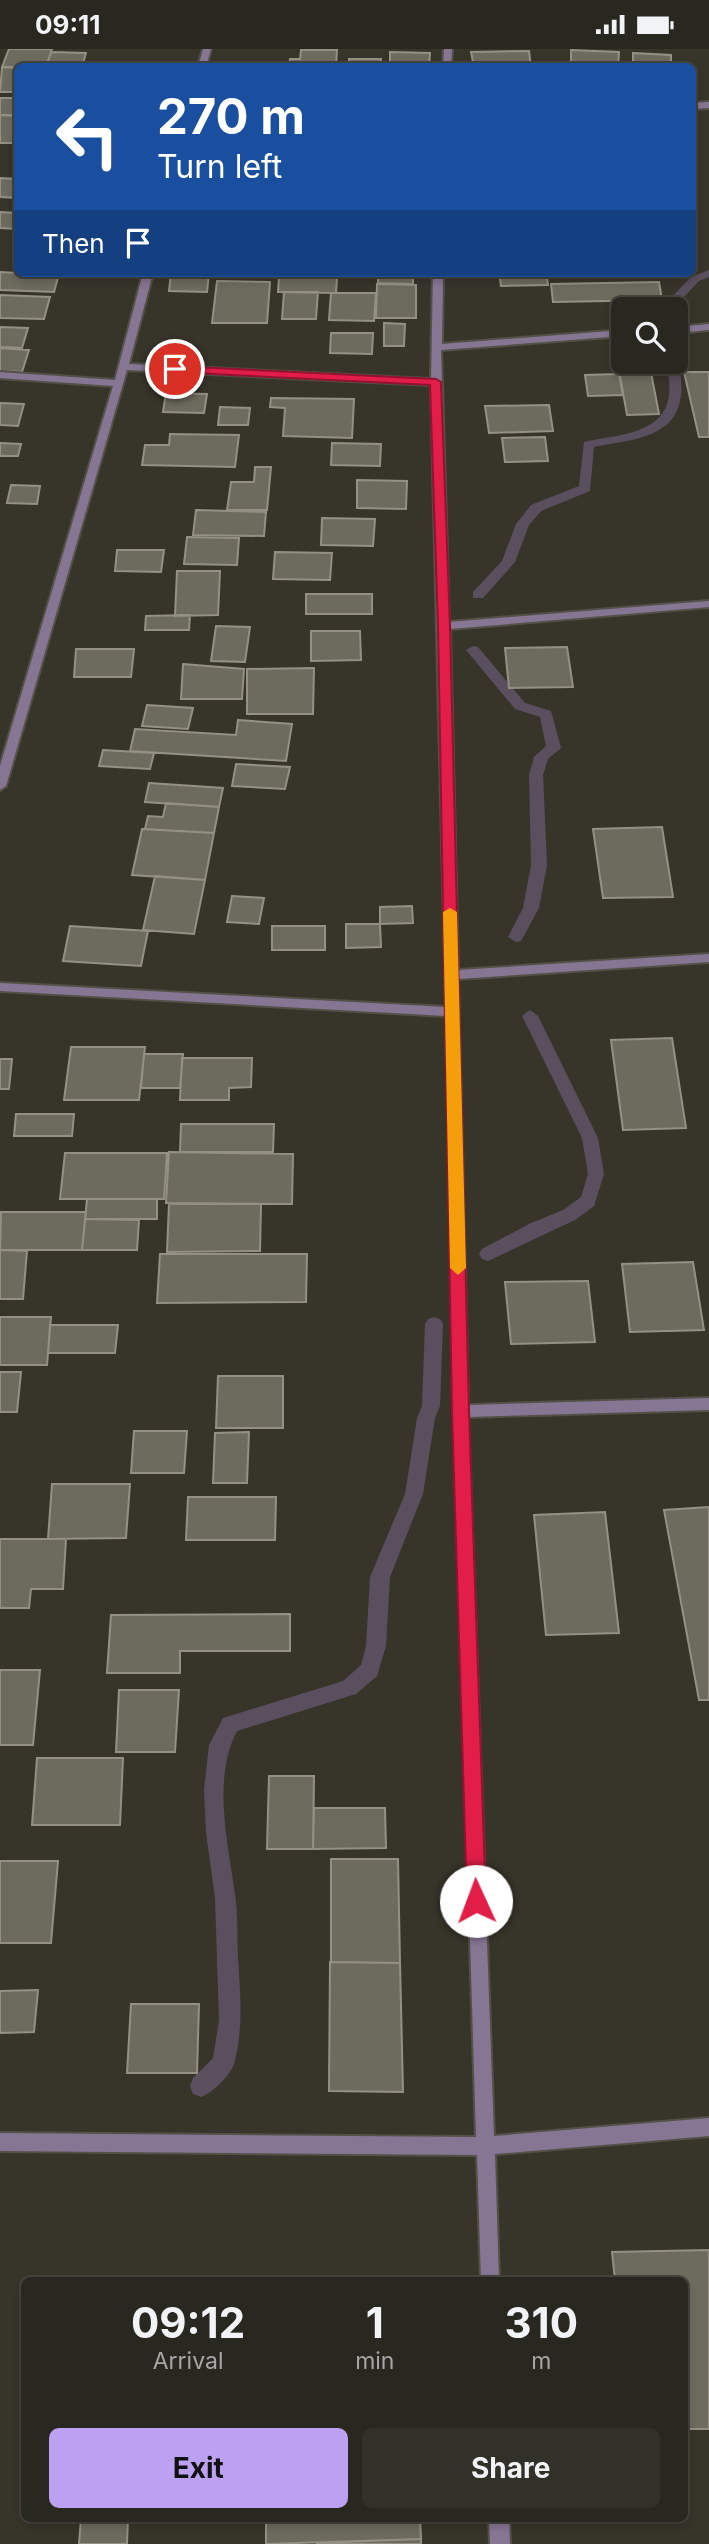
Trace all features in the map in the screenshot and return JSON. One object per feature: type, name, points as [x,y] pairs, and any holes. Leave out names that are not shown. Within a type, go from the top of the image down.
[{"type":"street","points":[[0,786],[119,383],[147,277]]},
{"type":"street","points":[[438,277],[436,382],[461,1411],[489,2277]]},
{"type":"street","points":[[688,329],[709,327]]},
{"type":"street","points":[[437,348],[611,335]]},
{"type":"street","points":[[123,367],[436,382]]},
{"type":"street","points":[[0,375],[119,383]]},
{"type":"street","points":[[444,626],[709,604]]},
{"type":"street","points":[[452,975],[709,957]]},
{"type":"street","points":[[0,987],[453,1012]]},
{"type":"street","points":[[461,1411],[709,1404]]},
{"type":"street","points":[[0,2142],[484,2146],[709,2127]]},
{"type":"street","points":[[499,2522],[500,2544]]},
{"type":"building","points":[[9,49],[52,49],[47,63],[14,63],[14,67],[2,67]]},
{"type":"building","points":[[301,50],[337,50],[336,63],[290,63],[290,59],[300,59]]},
{"type":"building","points":[[571,50],[619,52],[618,63],[571,63]]},
{"type":"building","points":[[529,51],[530,63],[473,63],[471,52]]},
{"type":"building","points":[[51,52],[86,53],[83,63],[47,63]]},
{"type":"building","points":[[390,52],[430,53],[429,63],[390,63]]},
{"type":"building","points":[[633,53],[671,55],[671,63],[633,63]]},
{"type":"building","points":[[349,59],[381,59],[380,63],[349,63]]},
{"type":"building","points":[[2,67],[14,68],[14,92],[0,92]]},
{"type":"building","points":[[0,98],[14,98],[14,115],[0,115]]},
{"type":"building","points":[[0,115],[14,116],[14,143],[0,143]]},
{"type":"building","points":[[0,178],[14,179],[14,198],[0,197]]},
{"type":"building","points":[[0,212],[14,213],[14,229],[0,228]]},
{"type":"building","points":[[0,272],[14,272],[14,277],[58,277],[54,292],[0,290]]},
{"type":"building","points":[[171,277],[209,277],[207,292],[169,291]]},
{"type":"building","points":[[279,277],[337,278],[336,293],[278,292]]},
{"type":"building","points":[[378,277],[413,277],[413,284],[378,283]]},
{"type":"building","points":[[500,277],[547,277],[548,285],[501,286]]},
{"type":"building","points":[[217,281],[270,282],[267,323],[212,323]]},
{"type":"building","points":[[659,282],[662,297],[611,297],[611,301],[553,302],[551,284]]},
{"type":"building","points":[[377,284],[416,285],[416,318],[376,318]]},
{"type":"building","points":[[284,292],[318,292],[316,319],[282,319]]},
{"type":"building","points":[[331,293],[376,293],[374,321],[329,320]]},
{"type":"building","points":[[0,295],[50,297],[44,319],[0,318]]},
{"type":"building","points":[[384,323],[405,324],[404,346],[384,346]]},
{"type":"building","points":[[0,327],[28,328],[22,348],[0,347]]},
{"type":"building","points":[[331,333],[373,333],[372,354],[330,353]]},
{"type":"building","points":[[0,348],[29,350],[22,372],[0,371]]},
{"type":"building","points":[[688,372],[709,372],[709,437],[699,437],[684,374]]},
{"type":"building","points":[[619,374],[623,395],[588,396],[585,375]]},
{"type":"building","points":[[620,374],[651,374],[659,414],[627,415]]},
{"type":"building","points":[[166,393],[207,394],[204,413],[163,412]]},
{"type":"building","points":[[271,398],[354,399],[352,438],[283,436],[285,408],[270,407]]},
{"type":"building","points":[[0,403],[24,404],[18,426],[0,425]]},
{"type":"building","points":[[549,405],[553,431],[489,433],[485,406]]},
{"type":"building","points":[[220,407],[250,408],[248,425],[218,425]]},
{"type":"building","points":[[170,434],[239,435],[235,467],[142,465],[145,445],[169,445]]},
{"type":"building","points":[[545,437],[548,461],[505,462],[502,438]]},
{"type":"building","points":[[0,443],[21,444],[18,456],[0,456]]},
{"type":"building","points":[[332,443],[381,444],[380,466],[331,465]]},
{"type":"building","points":[[255,467],[271,467],[267,510],[227,510],[231,482],[254,482]]},
{"type":"building","points":[[357,480],[407,481],[406,509],[357,508]]},
{"type":"building","points":[[11,485],[40,486],[37,504],[7,503]]},
{"type":"building","points":[[196,510],[266,512],[264,536],[193,535]]},
{"type":"building","points":[[322,518],[375,519],[373,546],[321,545]]},
{"type":"building","points":[[187,537],[239,538],[237,565],[184,564]]},
{"type":"building","points":[[117,550],[164,550],[161,572],[115,571]]},
{"type":"building","points":[[275,552],[332,553],[330,580],[273,579]]},
{"type":"building","points":[[177,571],[220,571],[218,615],[175,616]]},
{"type":"building","points":[[306,594],[372,594],[372,614],[306,614]]},
{"type":"building","points":[[190,615],[189,630],[145,630],[146,616]]},
{"type":"building","points":[[216,626],[250,627],[245,662],[211,661]]},
{"type":"building","points":[[311,631],[360,631],[361,660],[311,661]]},
{"type":"building","points":[[567,647],[573,687],[509,688],[505,648]]},
{"type":"building","points":[[76,649],[134,649],[131,677],[74,677]]},
{"type":"building","points":[[183,664],[244,669],[242,699],[181,699]]},
{"type":"building","points":[[314,668],[313,714],[247,714],[247,669]]},
{"type":"building","points":[[147,705],[193,708],[188,729],[142,726]]},
{"type":"building","points":[[238,720],[292,724],[286,761],[130,751],[135,729],[236,735]]},
{"type":"building","points":[[103,750],[154,753],[150,769],[99,766]]},
{"type":"building","points":[[236,764],[290,767],[285,789],[232,786]]},
{"type":"building","points":[[149,783],[223,788],[219,807],[145,802]]},
{"type":"building","points":[[166,803],[219,807],[214,833],[145,829],[148,816],[163,817]]},
{"type":"building","points":[[662,827],[673,897],[603,898],[593,829]]},
{"type":"building","points":[[142,829],[214,833],[205,880],[132,875]]},
{"type":"building","points":[[155,876],[205,880],[194,934],[143,930]]},
{"type":"building","points":[[232,896],[264,898],[259,924],[227,922]]},
{"type":"building","points":[[412,906],[413,923],[380,924],[380,907]]},
{"type":"building","points":[[346,924],[380,924],[381,947],[346,948]]},
{"type":"building","points":[[70,926],[148,931],[141,966],[63,961]]},
{"type":"building","points":[[272,926],[325,926],[325,950],[272,950]]},
{"type":"building","points":[[672,1038],[686,1128],[623,1130],[611,1040]]},
{"type":"building","points":[[71,1047],[145,1047],[139,1100],[64,1100]]},
{"type":"building","points":[[144,1054],[183,1054],[180,1088],[141,1088]]},
{"type":"building","points":[[182,1058],[252,1058],[251,1087],[229,1088],[229,1100],[180,1100]]},
{"type":"building","points":[[0,1059],[12,1059],[9,1089],[0,1089]]},
{"type":"building","points":[[16,1114],[74,1114],[72,1136],[14,1136]]},
{"type":"building","points":[[181,1124],[274,1124],[273,1152],[180,1152]]},
{"type":"building","points":[[169,1152],[293,1154],[292,1204],[166,1203]]},
{"type":"building","points":[[65,1153],[167,1153],[164,1199],[60,1199]]},
{"type":"building","points":[[87,1199],[157,1199],[157,1219],[85,1219]]},
{"type":"building","points":[[169,1204],[261,1204],[260,1251],[167,1252]]},
{"type":"building","points":[[1,1212],[86,1212],[82,1250],[0,1250]]},
{"type":"building","points":[[85,1219],[139,1220],[137,1250],[82,1250]]},
{"type":"building","points":[[0,1250],[27,1251],[23,1299],[0,1299]]},
{"type":"building","points":[[160,1254],[307,1254],[306,1302],[157,1303]]},
{"type":"building","points":[[693,1262],[704,1330],[630,1332],[622,1264]]},
{"type":"building","points":[[588,1281],[595,1342],[511,1344],[505,1282]]},
{"type":"building","points":[[0,1317],[51,1317],[47,1365],[0,1365]]},
{"type":"building","points":[[50,1325],[118,1325],[115,1353],[48,1353]]},
{"type":"building","points":[[0,1372],[21,1372],[17,1412],[0,1412]]},
{"type":"building","points":[[218,1376],[283,1376],[283,1428],[216,1428]]},
{"type":"building","points":[[134,1431],[187,1431],[184,1473],[131,1473]]},
{"type":"building","points":[[249,1432],[247,1483],[213,1483],[215,1433]]},
{"type":"building","points":[[52,1484],[130,1484],[126,1538],[48,1539]]},
{"type":"building","points":[[188,1497],[276,1497],[275,1540],[186,1540]]},
{"type":"building","points":[[709,1507],[709,1700],[699,1700],[664,1510]]},
{"type":"building","points":[[605,1512],[619,1633],[546,1635],[534,1515]]},
{"type":"building","points":[[0,1539],[66,1539],[63,1589],[31,1589],[29,1608],[0,1608]]},
{"type":"building","points":[[290,1614],[290,1651],[180,1651],[180,1673],[107,1673],[111,1615]]},
{"type":"building","points":[[0,1670],[40,1670],[33,1745],[0,1745]]},
{"type":"building","points":[[119,1690],[179,1690],[175,1752],[116,1752]]},
{"type":"building","points":[[37,1758],[123,1758],[120,1825],[32,1825]]},
{"type":"building","points":[[269,1776],[314,1776],[313,1849],[267,1849]]},
{"type":"building","points":[[314,1808],[385,1808],[386,1848],[313,1849]]},
{"type":"building","points":[[331,1859],[398,1859],[400,1963],[331,1962]]},
{"type":"building","points":[[0,1861],[58,1861],[51,1943],[0,1943]]},
{"type":"building","points":[[330,1962],[400,1963],[403,2092],[329,2091]]},
{"type":"building","points":[[38,1990],[34,2032],[0,2033],[0,1991]]},
{"type":"building","points":[[131,2004],[199,2004],[197,2073],[127,2073]]},
{"type":"building","points":[[709,2250],[709,2429],[688,2429],[688,2277],[615,2277],[612,2252]]},
{"type":"building","points":[[81,2522],[128,2522],[127,2544],[79,2544]]},
{"type":"building","points":[[266,2522],[420,2522],[421,2539],[266,2544]]},
{"type":"building","points":[[421,2539],[421,2544],[317,2544],[317,2543]]},
{"type":"waterway","points":[[678,297],[695,279],[709,273]]},
{"type":"waterway","points":[[478,595],[508,562],[523,524],[536,508],[585,488],[588,445],[626,438],[651,430],[662,423],[674,401],[674,374]]},
{"type":"waterway","points":[[473,650],[520,706],[546,714],[554,748],[541,757],[536,775],[539,865],[531,908],[516,937]]},
{"type":"waterway","points":[[488,1254],[535,1229],[569,1215],[588,1201],[596,1174],[590,1138],[530,1016]]},
{"type":"waterway","points":[[201,2086],[223,2063],[230,2020],[225,1898],[216,1833],[214,1790],[219,1745],[230,1724],[349,1688],[370,1670],[376,1646],[380,1577],[414,1494],[426,1418],[431,1406],[434,1324]]},
{"type":"slow traffic","points":[[450,912],[458,1268]]},
{"type":"route","points":[[175,369],[436,382],[476,1901]]}]
